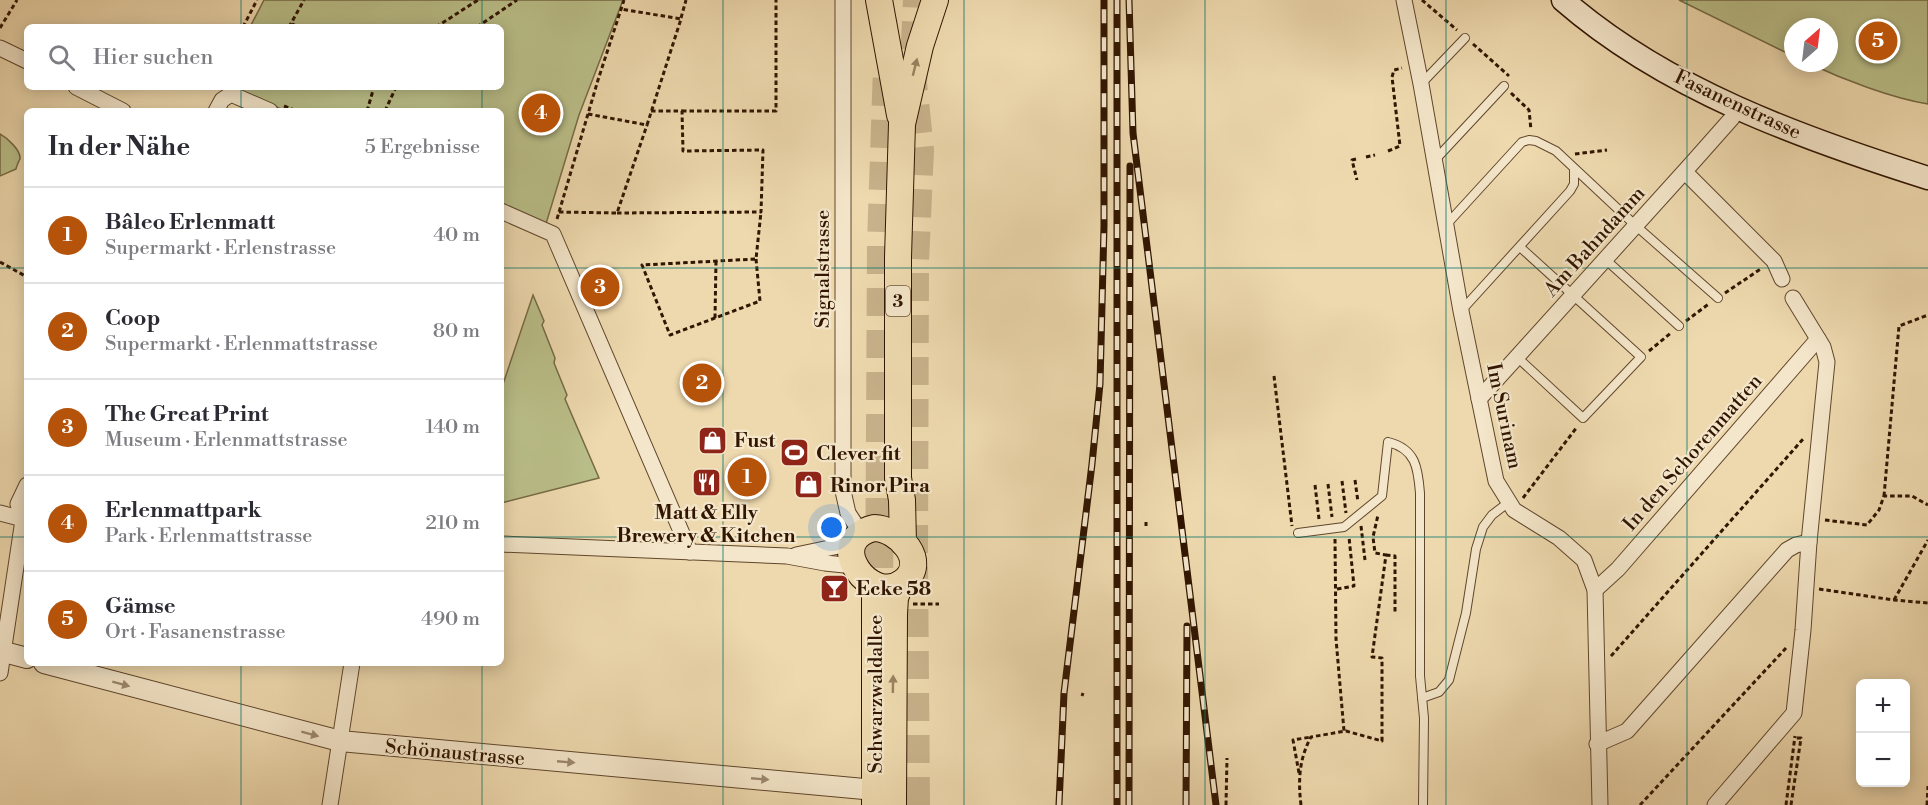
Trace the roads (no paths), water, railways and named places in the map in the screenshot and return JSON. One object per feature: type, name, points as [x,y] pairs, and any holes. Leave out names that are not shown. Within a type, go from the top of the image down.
[{"type":"main road","name":"Schwarzwaldallee","points":[[879,0],[902,124]]},
{"type":"main road","name":"Schwarzwaldallee","points":[[903,542],[902,500],[898,478],[898,257],[902,124],[920,46],[936,0]]},
{"type":"main road","name":"Fasanenstrasse","points":[[1563,0],[1609,35],[1647,59],[1736,108],[1840,150],[1928,178]]},
{"type":"main road","name":"Schwarzwaldallee","points":[[881,800],[875,594],[864,550],[886,519],[898,478]]},
{"type":"main road","points":[[900,584],[885,587],[864,550],[895,535],[903,542]]},
{"type":"main road","name":"3","points":[[900,584],[913,566],[911,553],[903,542]]},
{"type":"main road","name":"Schwarzwaldallee","points":[[881,800],[895,598],[900,584]]},
{"type":"street","name":"Signalstrasse","points":[[843,0],[843,491],[848,513],[864,550]]},
{"type":"street","name":"Im Surinam","points":[[1404,0],[1461,311],[1496,481],[1512,506],[1559,538],[1584,560],[1594,590],[1600,805]]},
{"type":"street","points":[[0,48],[24,60]]},
{"type":"street","points":[[82,90],[117,108]]},
{"type":"street","points":[[218,108],[222,100],[231,94],[263,108]]},
{"type":"street","name":"Am Bahndamm","points":[[1479,399],[1732,118],[1736,108]]},
{"type":"street","points":[[1684,172],[1774,261],[1782,279]]},
{"type":"street","points":[[504,217],[553,234],[690,552]]},
{"type":"street","points":[[1715,805],[1794,713],[1827,362],[1826,353],[1793,298]]},
{"type":"street","name":"In den Schorenmatten","points":[[1594,590],[1618,569],[1818,339]]},
{"type":"street","points":[[24,491],[18,504],[24,518]]},
{"type":"street","points":[[0,513],[24,520]]},
{"type":"street","points":[[0,673],[24,526]]},
{"type":"street","points":[[1597,744],[1627,731],[1787,550],[1809,542]]},
{"type":"street","points":[[504,544],[787,556],[864,550]]},
{"type":"street","points":[[787,556],[825,563],[864,550]]},
{"type":"street","points":[[2,652],[24,657]]},
{"type":"street","name":"Schönaustrasse","points":[[55,666],[340,741],[881,800]]},
{"type":"street","points":[[330,805],[352,666]]},
{"type":"lane","points":[[1421,84],[1465,38]]},
{"type":"lane","points":[[1434,161],[1504,86]]},
{"type":"lane","points":[[1446,226],[1522,142],[1532,141],[1556,151],[1718,298]]},
{"type":"lane","points":[[1461,311],[1574,184],[1574,169]]},
{"type":"lane","points":[[1517,357],[1583,418],[1641,357],[1520,247]]},
{"type":"lane","points":[[1606,260],[1679,326]]},
{"type":"lane","points":[[1296,532],[1334,530],[1347,525],[1382,496],[1388,442],[1399,445],[1409,453],[1417,467],[1419,478],[1421,527],[1420,676],[1424,718],[1423,805]]},
{"type":"lane","points":[[1422,699],[1440,692],[1449,680],[1466,613],[1476,549],[1483,527],[1492,515],[1512,506]]},
{"type":"tunnel","points":[[916,805],[915,262],[920,150],[913,83],[917,0]]},
{"type":"tunnel","points":[[879,610],[881,243],[887,68]]},
{"type":"railway","points":[[1059,805],[1064,693],[1100,384],[1104,226],[1104,0]]},
{"type":"railway","points":[[1117,0],[1117,805]]},
{"type":"railway","points":[[1129,0],[1133,133],[1216,805]]},
{"type":"railway","points":[[1129,805],[1130,166]]},
{"type":"railway","points":[[1186,805],[1187,626]]},
{"type":"place","name":"Gämse","points":[[1878,41]]},
{"type":"place","name":"Erlenmattpark","points":[[541,113]]},
{"type":"place","name":"The Great Print","points":[[600,287]]},
{"type":"place","name":"Coop","points":[[702,383]]},
{"type":"place","name":"Fust","points":[[713,440]]},
{"type":"place","name":"Clever fit","points":[[795,453]]},
{"type":"place","name":"Bâleo Erlenmatt","points":[[747,477]]},
{"type":"place","name":"Matt & Elly Brewery & Kitchen","points":[[706,482]]},
{"type":"place","name":"Rinor Pira","points":[[809,485]]},
{"type":"place","name":"Ecke 58","points":[[835,588]]}]
